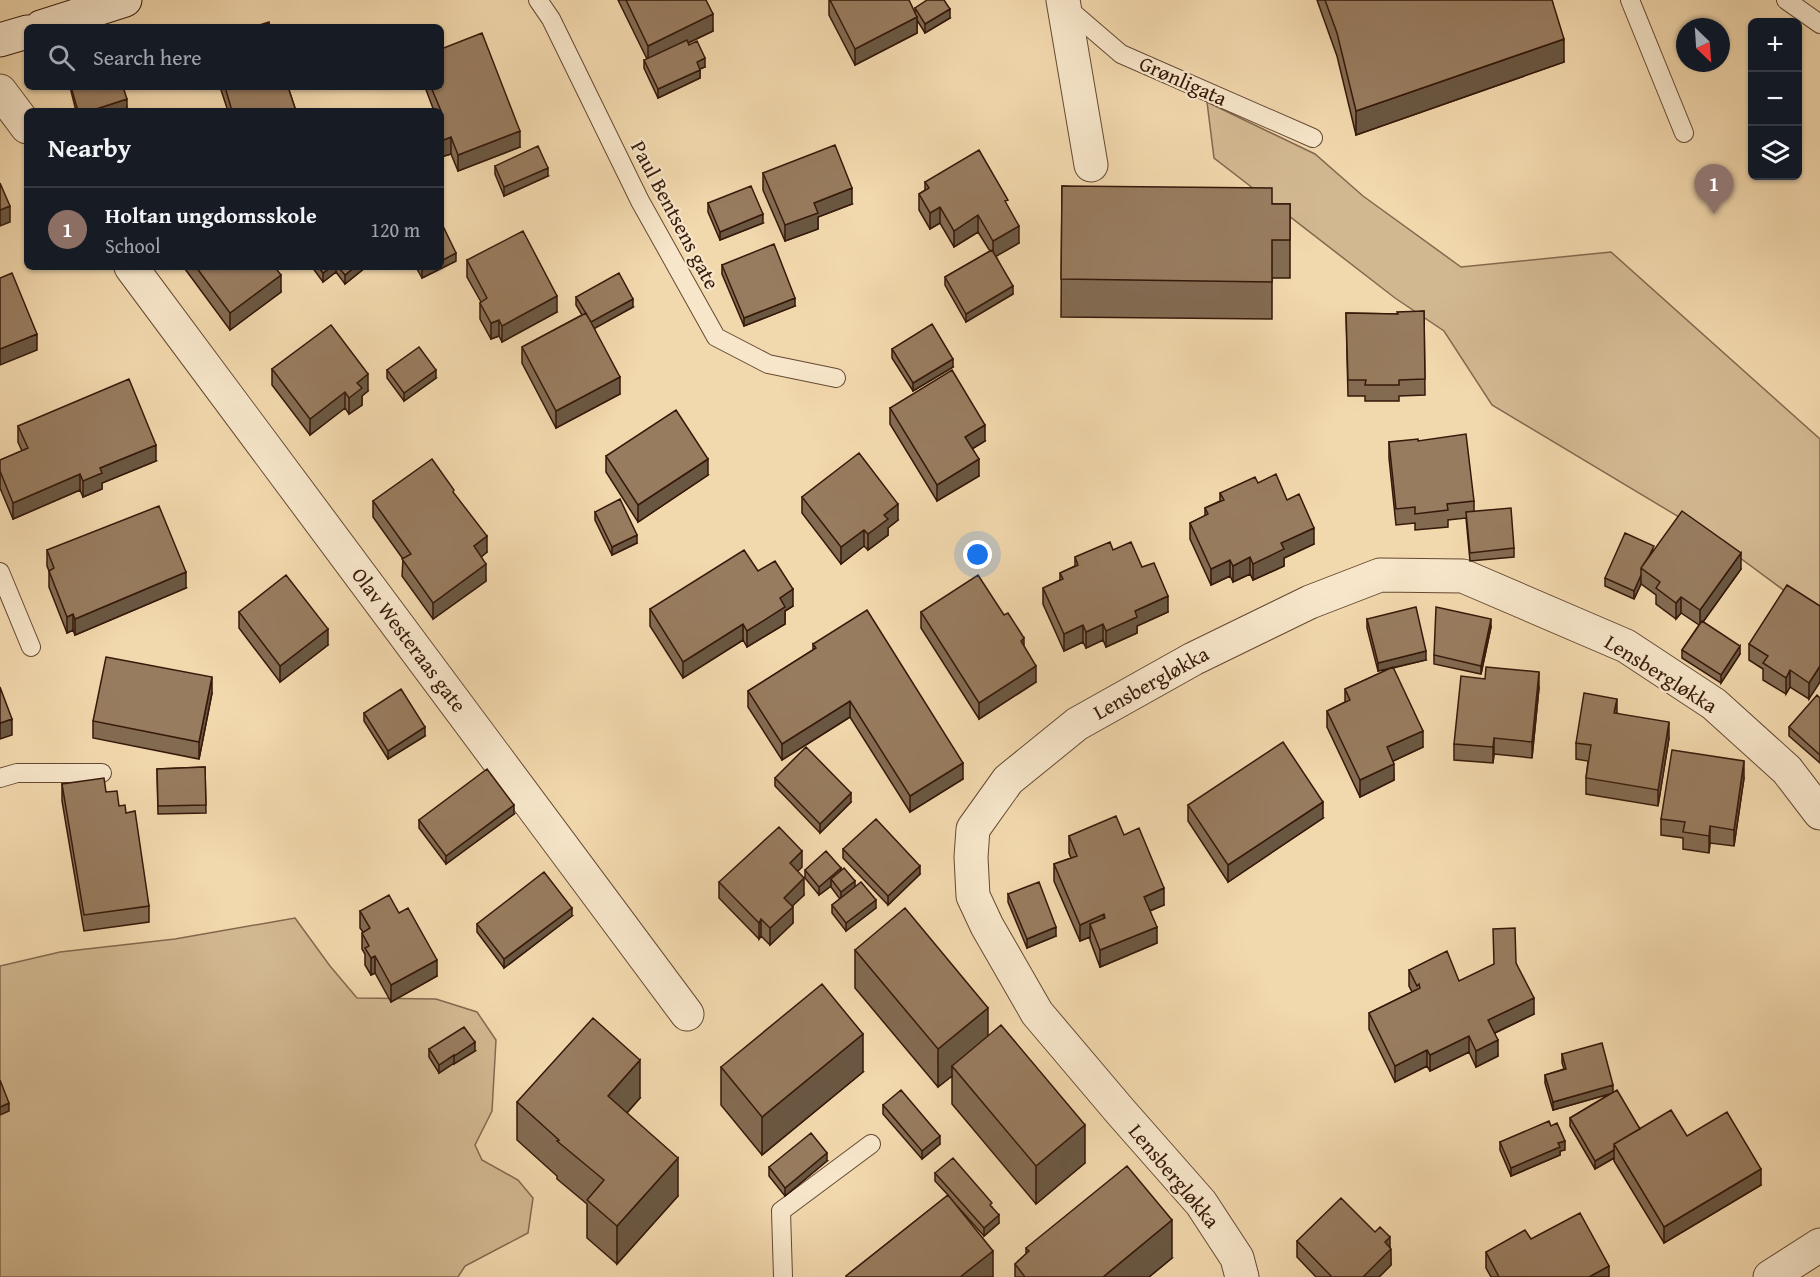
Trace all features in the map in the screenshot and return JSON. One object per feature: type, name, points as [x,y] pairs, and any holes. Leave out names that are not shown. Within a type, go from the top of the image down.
[{"type":"street","points":[[50,24],[125,0]]},
{"type":"street","name":"Grønligata","points":[[1064,3],[1091,165]]},
{"type":"street","points":[[0,40],[24,33]]},
{"type":"street","points":[[0,91],[24,123]]},
{"type":"street","name":"Olav Westeraas gate","points":[[133,270],[687,1014]]},
{"type":"street","name":"Lensbergløkka","points":[[1242,1277],[1237,1258],[1201,1203],[1119,1111],[1037,1013],[987,926],[973,896],[971,857],[973,830],[1008,780],[1077,724],[1193,659],[1320,598],[1380,575],[1463,576],[1626,646],[1714,704],[1787,770],[1820,813]]},
{"type":"street","points":[[1770,1277],[1820,1245]]},
{"type":"lane","name":"Paul Bentsens gate","points":[[538,0],[550,19],[640,201],[716,337],[768,364],[836,378]]},
{"type":"lane","points":[[1630,0],[1684,133]]},
{"type":"lane","points":[[1786,0],[1820,24]]},
{"type":"lane","name":"Grønligata","points":[[1064,3],[1121,54],[1313,138]]},
{"type":"lane","points":[[0,572],[31,647]]},
{"type":"lane","points":[[0,778],[16,773],[102,773]]},
{"type":"lane","points":[[783,1277],[781,1211],[872,1144]]},
{"type":"shaded area","points":[[1207,102],[1315,154],[1363,196],[1461,267],[1611,252],[1820,439],[1820,617],[1709,535],[1492,405],[1444,331],[1395,298],[1214,158]]},
{"type":"shaded area","points":[[295,918],[357,998],[436,999],[477,1012],[496,1040],[492,1111],[475,1145],[482,1160],[518,1180],[533,1198],[528,1233],[465,1266],[458,1277],[0,1277],[0,966],[60,952],[175,939]]},
{"type":"building","points":[[626,0],[706,0],[713,14],[648,46]]},
{"type":"building","points":[[830,0],[909,0],[917,17],[855,49]]},
{"type":"building","points":[[927,0],[944,0],[950,9],[925,24],[915,8]]},
{"type":"building","points":[[1325,0],[1552,0],[1564,39],[1356,111],[1337,33]]},
{"type":"building","points":[[482,33],[520,131],[458,155],[451,137],[444,140],[444,108],[440,108],[432,90],[444,90],[444,48]]},
{"type":"building","points":[[687,40],[689,45],[697,41],[705,58],[697,62],[700,70],[658,89],[644,60]]},
{"type":"building","points":[[72,90],[124,90],[127,99],[99,108],[77,108]]},
{"type":"building","points":[[226,90],[289,90],[295,108],[231,108]]},
{"type":"building","points":[[835,145],[852,188],[814,203],[818,213],[785,225],[763,173]]},
{"type":"building","points":[[538,146],[548,168],[504,187],[495,166]]},
{"type":"building","points":[[979,150],[1008,200],[1005,201],[1019,226],[993,241],[978,215],[954,231],[940,207],[930,213],[919,194],[929,188],[925,182]]},
{"type":"building","points":[[0,183],[10,206],[0,210]]},
{"type":"building","points":[[751,186],[763,214],[720,232],[708,203]]},
{"type":"building","points":[[1062,186],[1272,188],[1272,204],[1290,204],[1290,240],[1272,240],[1272,282],[1061,279]]},
{"type":"building","points":[[444,228],[456,253],[444,259]]},
{"type":"building","points":[[523,231],[557,296],[502,326],[499,320],[491,323],[480,303],[487,298],[467,260]]},
{"type":"building","points":[[774,244],[795,298],[744,318],[722,265]]},
{"type":"building","points":[[992,250],[1013,286],[966,314],[945,277]]},
{"type":"building","points":[[198,270],[277,270],[281,275],[230,313]]},
{"type":"building","points":[[341,270],[351,270],[345,275]]},
{"type":"building","points":[[12,273],[37,334],[0,349],[0,278]]},
{"type":"building","points":[[619,273],[633,299],[591,322],[576,297]]},
{"type":"building","points":[[1424,311],[1425,379],[1399,380],[1399,385],[1365,385],[1366,380],[1348,380],[1346,313],[1398,314],[1397,312]]},
{"type":"building","points":[[586,313],[620,377],[556,411],[522,347]]},
{"type":"building","points":[[932,324],[953,359],[913,383],[892,349]]},
{"type":"building","points":[[331,325],[368,374],[357,383],[362,388],[349,398],[345,392],[310,419],[272,369]]},
{"type":"building","points":[[419,347],[436,370],[404,393],[387,370]]},
{"type":"building","points":[[952,370],[985,425],[965,437],[979,459],[937,485],[890,408]]},
{"type":"building","points":[[129,379],[156,445],[100,468],[102,473],[83,481],[80,474],[13,503],[0,471],[0,460],[28,448],[18,426]]},
{"type":"building","points":[[676,410],[708,459],[638,505],[606,456]]},
{"type":"building","points":[[1466,434],[1474,501],[1447,504],[1448,510],[1415,514],[1415,507],[1396,509],[1389,442],[1418,439],[1418,441]]},
{"type":"building","points":[[859,453],[898,504],[884,515],[888,519],[868,534],[864,530],[841,547],[802,497]]},
{"type":"building","points":[[432,459],[454,490],[453,492],[487,536],[474,546],[486,564],[433,603],[402,559],[411,554],[373,501]]},
{"type":"building","points":[[1276,474],[1287,500],[1299,494],[1314,528],[1281,543],[1284,549],[1253,564],[1250,557],[1233,566],[1230,560],[1211,569],[1190,523],[1208,514],[1205,508],[1224,500],[1220,493],[1255,477],[1258,483]]},
{"type":"building","points":[[620,499],[637,535],[612,547],[595,512]]},
{"type":"building","points":[[159,506],[186,572],[75,619],[73,614],[67,617],[49,571],[54,568],[47,550]]},
{"type":"building","points":[[1511,508],[1514,548],[1470,553],[1466,512]]},
{"type":"building","points":[[1682,511],[1741,553],[1700,610],[1681,597],[1676,603],[1656,588],[1660,582],[1641,568]]},
{"type":"building","points":[[1625,533],[1654,546],[1641,568],[1641,575],[1634,591],[1605,578]]},
{"type":"building","points":[[1110,542],[1113,550],[1131,542],[1142,567],[1154,563],[1168,596],[1135,611],[1137,617],[1106,631],[1103,624],[1086,632],[1083,625],[1064,634],[1043,588],[1063,579],[1060,573],[1078,565],[1075,557]]},
{"type":"building","points":[[744,550],[758,571],[775,561],[793,589],[780,598],[785,607],[747,631],[743,624],[683,662],[650,609]]},
{"type":"building","points":[[286,575],[328,629],[280,666],[239,612]]},
{"type":"building","points":[[978,575],[1004,615],[1008,613],[1024,638],[1021,641],[1036,666],[979,703],[921,612]]},
{"type":"building","points":[[1787,585],[1820,606],[1820,666],[1809,683],[1790,670],[1786,678],[1763,663],[1768,656],[1749,644]]},
{"type":"building","points":[[1416,607],[1426,651],[1378,663],[1367,619]]},
{"type":"building","points":[[1436,607],[1491,619],[1481,666],[1434,655]]},
{"type":"building","points":[[867,610],[963,763],[910,796],[850,701],[782,744],[748,691],[816,648],[813,644]]},
{"type":"building","points":[[1702,621],[1740,646],[1721,675],[1682,650]]},
{"type":"building","points":[[106,657],[212,677],[199,742],[93,721]]},
{"type":"building","points":[[1393,667],[1423,731],[1387,747],[1394,764],[1360,780],[1327,711],[1350,700],[1345,689]]},
{"type":"building","points":[[1486,667],[1539,672],[1532,742],[1494,738],[1493,747],[1454,744],[1461,676],[1485,679]]},
{"type":"building","points":[[0,687],[12,719],[0,723]]},
{"type":"building","points":[[401,689],[425,727],[388,751],[364,713]]},
{"type":"building","points":[[1584,693],[1617,699],[1614,713],[1669,722],[1658,790],[1586,778],[1591,745],[1576,743]]},
{"type":"building","points":[[1817,695],[1820,698],[1820,755],[1789,727]]},
{"type":"building","points":[[1283,742],[1323,802],[1228,865],[1188,805]]},
{"type":"building","points":[[806,747],[851,793],[820,824],[775,778]]},
{"type":"building","points":[[1672,750],[1744,761],[1734,830],[1710,826],[1709,836],[1683,832],[1685,822],[1661,819]]},
{"type":"building","points":[[205,767],[206,805],[158,806],[157,769]]},
{"type":"building","points":[[487,769],[514,805],[446,856],[419,820]]},
{"type":"building","points":[[104,778],[106,792],[117,791],[119,806],[125,805],[126,813],[135,811],[149,906],[84,915],[62,784]]},
{"type":"building","points":[[1116,816],[1124,835],[1139,828],[1164,888],[1144,897],[1157,927],[1100,950],[1090,924],[1105,918],[1104,914],[1080,925],[1054,864],[1077,856],[1069,836]]},
{"type":"building","points":[[876,819],[920,866],[888,896],[843,849]]},
{"type":"building","points":[[779,827],[802,851],[790,863],[804,878],[784,898],[793,907],[770,928],[761,919],[759,923],[719,882]]},
{"type":"building","points":[[826,851],[841,868],[819,887],[805,870]]},
{"type":"building","points":[[844,868],[855,881],[841,892],[831,879]]},
{"type":"building","points":[[544,872],[572,908],[504,959],[477,924]]},
{"type":"building","points":[[861,882],[876,900],[846,923],[832,905]]},
{"type":"building","points":[[1039,882],[1056,927],[1027,939],[1008,894]]},
{"type":"building","points":[[389,895],[399,913],[408,908],[437,960],[391,985],[375,956],[371,958],[365,948],[369,946],[362,933],[370,928],[360,911]]},
{"type":"building","points":[[905,908],[988,1008],[938,1049],[855,950]]},
{"type":"building","points":[[1515,928],[1516,963],[1534,998],[1488,1020],[1498,1040],[1476,1051],[1469,1036],[1430,1055],[1427,1050],[1395,1066],[1369,1013],[1420,988],[1409,970],[1447,951],[1459,981],[1494,964],[1493,929]]},
{"type":"building","points":[[822,984],[863,1034],[762,1117],[721,1067]]},
{"type":"building","points":[[593,1018],[640,1060],[608,1096],[678,1158],[617,1226],[587,1200],[604,1180],[557,1141],[559,1140],[517,1102]]},
{"type":"building","points":[[1001,1025],[1085,1125],[1036,1166],[952,1066]]},
{"type":"building","points":[[464,1027],[475,1042],[439,1065],[429,1049]]},
{"type":"building","points":[[1602,1043],[1613,1085],[1553,1102],[1545,1075],[1566,1069],[1562,1054]]},
{"type":"building","points":[[0,1080],[9,1103],[0,1107]]},
{"type":"building","points":[[901,1090],[940,1136],[922,1151],[883,1105]]},
{"type":"building","points":[[1617,1090],[1640,1129],[1614,1144],[1614,1150],[1595,1161],[1570,1118]]},
{"type":"building","points":[[1671,1110],[1687,1136],[1727,1112],[1761,1169],[1664,1227],[1614,1144]]},
{"type":"building","points":[[1549,1121],[1551,1126],[1557,1123],[1565,1141],[1558,1143],[1560,1147],[1511,1168],[1500,1142]]},
{"type":"building","points":[[811,1133],[827,1153],[785,1188],[769,1167]]},
{"type":"building","points":[[953,1158],[992,1203],[990,1205],[999,1215],[984,1228],[935,1173]]},
{"type":"building","points":[[1127,1166],[1172,1220],[1103,1277],[1025,1277],[1015,1264],[1029,1251],[1026,1248]]},
{"type":"building","points":[[948,1195],[993,1251],[960,1277],[846,1276]]},
{"type":"building","points":[[1341,1198],[1375,1232],[1380,1227],[1390,1237],[1385,1242],[1391,1249],[1363,1277],[1332,1277],[1297,1241]]},
{"type":"building","points":[[1580,1213],[1609,1266],[1589,1277],[1499,1277],[1486,1252],[1525,1230],[1531,1239]]},
{"type":"place","name":"Holtan ungdomsskole","points":[[1714,214]]}]
